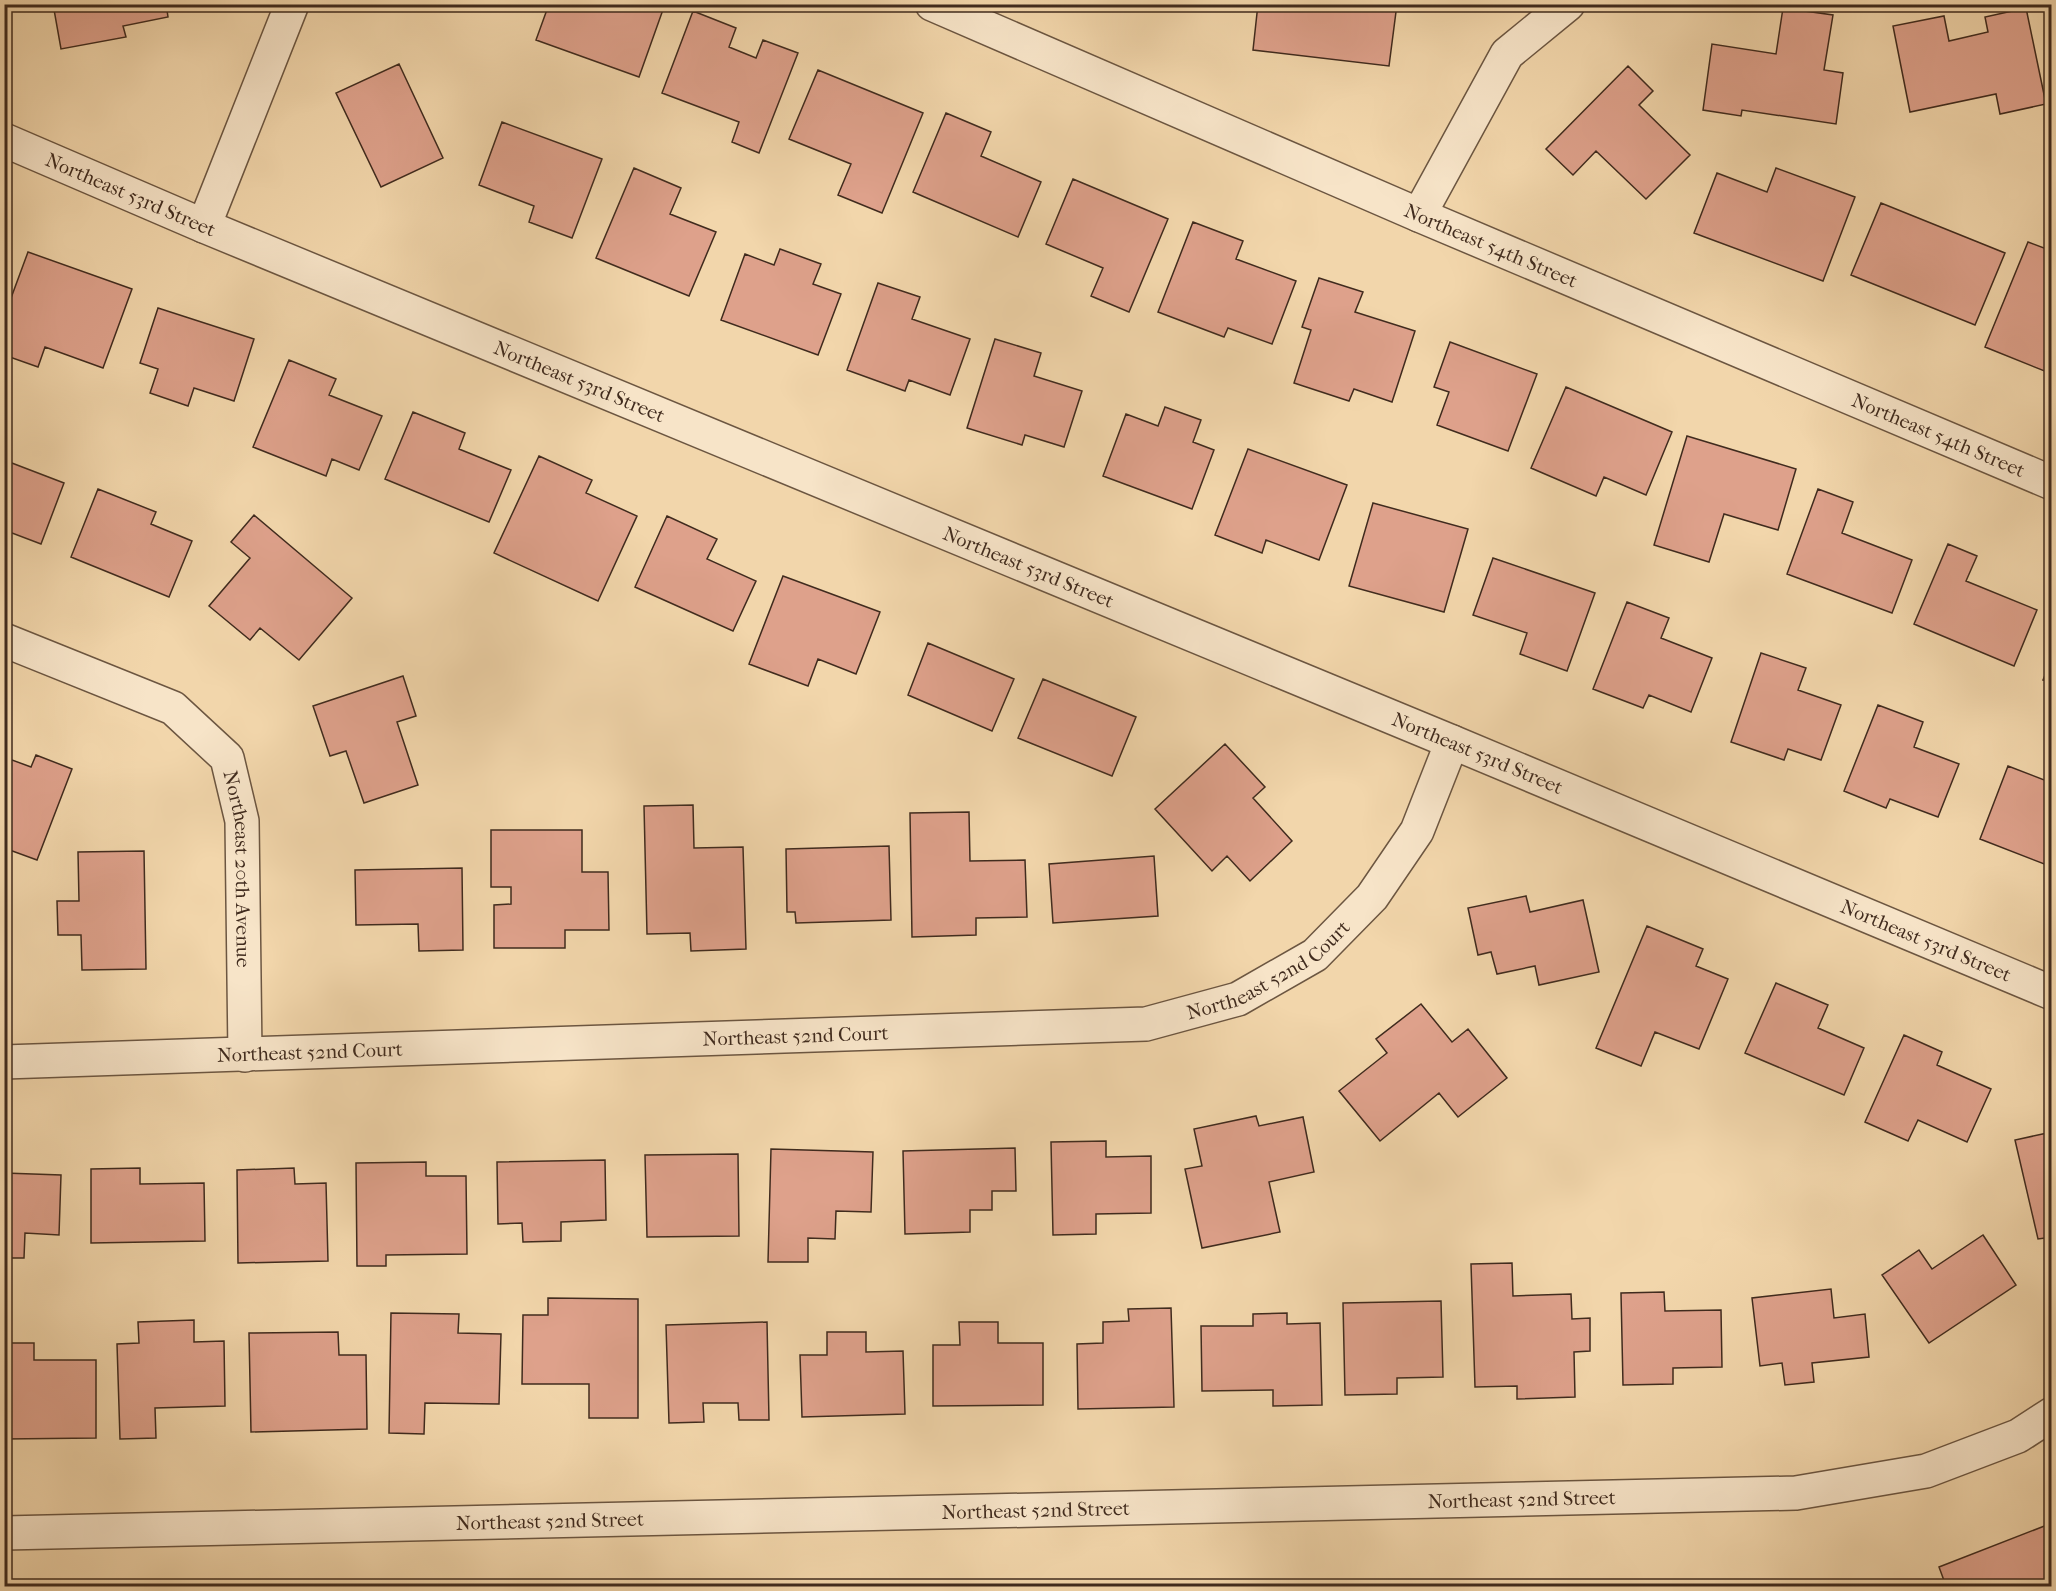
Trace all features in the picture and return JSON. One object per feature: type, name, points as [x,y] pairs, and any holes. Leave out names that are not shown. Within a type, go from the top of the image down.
[{"type":"street","points":[[204,226],[292,4]]},
{"type":"street","name":"Northeast 54th Street","points":[[932,4],[1419,215],[2052,483]]},
{"type":"street","points":[[1419,215],[1507,54],[1568,4]]},
{"type":"street","name":"Northeast 53rd Street","points":[[4,140],[204,226],[1452,742],[2052,993]]},
{"type":"street","name":"Northeast 20th Avenue","points":[[4,640],[173,708],[227,758],[242,821],[245,1055]]},
{"type":"street","name":"Northeast 52nd Court","points":[[4,1062],[1146,1024],[1238,999],[1315,955],[1372,897],[1417,831],[1452,742]]},
{"type":"street","name":"Northeast 52nd Street","points":[[4,1533],[1796,1493],[1926,1471],[2018,1436],[2052,1414]]},
{"type":"building","points":[[53,4],[166,4],[168,17],[123,26],[126,37],[61,49]]},
{"type":"building","points":[[549,4],[665,4],[639,77],[536,40]]},
{"type":"building","points":[[1258,4],[1397,4],[1389,66],[1253,50]]},
{"type":"building","points":[[1783,8],[1833,15],[1824,70],[1843,73],[1836,124],[1742,110],[1741,116],[1703,110],[1712,44],[1776,54]]},
{"type":"building","points":[[2026,8],[2046,104],[2000,114],[1996,94],[1910,112],[1893,26],[1944,16],[1949,41],[1988,32],[1985,17]]},
{"type":"building","points":[[693,11],[736,28],[729,47],[756,58],[763,40],[798,53],[759,153],[732,142],[739,122],[662,93]]},
{"type":"building","points":[[399,64],[443,158],[381,187],[336,93]]},
{"type":"building","points":[[1628,66],[1653,91],[1639,105],[1690,155],[1646,199],[1596,151],[1573,175],[1546,149]]},
{"type":"building","points":[[818,70],[923,113],[882,213],[838,195],[851,164],[789,139]]},
{"type":"building","points":[[946,113],[991,132],[981,156],[1041,182],[1018,237],[913,192]]},
{"type":"building","points":[[502,122],[602,159],[572,238],[529,222],[534,206],[479,185]]},
{"type":"building","points":[[634,168],[681,188],[670,214],[716,232],[689,296],[596,258]]},
{"type":"building","points":[[1776,168],[1855,197],[1823,281],[1694,233],[1717,173],[1767,192]]},
{"type":"building","points":[[1073,179],[1168,219],[1129,312],[1091,296],[1103,268],[1046,244]]},
{"type":"building","points":[[1881,203],[2005,253],[1975,325],[1851,275]]},
{"type":"building","points":[[1193,222],[1243,241],[1236,259],[1296,281],[1272,344],[1228,328],[1224,337],[1158,312]]},
{"type":"building","points":[[2028,242],[2052,251],[2052,374],[1985,347]]},
{"type":"building","points":[[780,249],[821,264],[813,284],[841,294],[818,355],[721,320],[745,254],[774,265]]},
{"type":"building","points":[[28,252],[132,289],[103,368],[45,347],[38,367],[4,355],[4,317]]},
{"type":"building","points":[[1319,278],[1363,292],[1355,312],[1415,331],[1392,402],[1354,389],[1349,401],[1294,383],[1311,330],[1302,327]]},
{"type":"building","points":[[878,283],[920,297],[912,319],[970,339],[950,395],[909,380],[905,391],[847,370]]},
{"type":"building","points":[[158,308],[254,339],[234,401],[194,388],[188,406],[150,393],[158,369],[140,363]]},
{"type":"building","points":[[995,339],[1041,353],[1034,376],[1082,391],[1064,447],[1025,435],[1022,445],[967,428]]},
{"type":"building","points":[[1450,342],[1537,374],[1508,451],[1437,425],[1449,392],[1434,387]]},
{"type":"building","points":[[289,360],[336,379],[329,395],[382,416],[359,470],[332,459],[326,476],[253,447]]},
{"type":"building","points":[[1566,387],[1672,432],[1646,495],[1604,477],[1596,496],[1531,468]]},
{"type":"building","points":[[1165,407],[1201,420],[1193,442],[1214,450],[1192,509],[1103,476],[1126,414],[1158,426]]},
{"type":"building","points":[[413,412],[465,433],[459,449],[511,470],[489,522],[385,479]]},
{"type":"building","points":[[1687,436],[1796,469],[1778,530],[1724,514],[1709,562],[1654,545]]},
{"type":"building","points":[[1248,449],[1347,485],[1319,560],[1266,540],[1262,553],[1215,535]]},
{"type":"building","points":[[539,456],[592,480],[586,493],[637,516],[598,601],[494,553]]},
{"type":"building","points":[[4,460],[64,483],[41,544],[4,530]]},
{"type":"building","points":[[98,489],[156,512],[151,524],[192,541],[169,597],[71,557]]},
{"type":"building","points":[[1818,489],[1853,502],[1842,533],[1912,560],[1892,613],[1787,574]]},
{"type":"building","points":[[1373,503],[1468,529],[1444,612],[1349,586]]},
{"type":"building","points":[[254,515],[352,598],[299,660],[260,628],[250,640],[209,606],[250,558],[231,542]]},
{"type":"building","points":[[667,516],[717,539],[707,559],[756,581],[733,631],[635,587]]},
{"type":"building","points":[[1948,544],[1977,556],[1966,581],[2037,610],[2014,666],[1914,624]]},
{"type":"building","points":[[1493,558],[1595,593],[1567,671],[1520,654],[1527,633],[1473,615]]},
{"type":"building","points":[[783,576],[880,612],[856,674],[818,659],[808,686],[749,664]]},
{"type":"building","points":[[1627,602],[1669,618],[1661,638],[1712,658],[1691,712],[1649,695],[1643,708],[1593,689]]},
{"type":"building","points":[[928,643],[1014,679],[992,731],[908,695]]},
{"type":"building","points":[[1761,653],[1806,668],[1798,690],[1841,705],[1821,760],[1788,749],[1784,760],[1731,742]]},
{"type":"building","points":[[2052,658],[2052,683],[2043,680]]},
{"type":"building","points":[[403,676],[416,716],[397,722],[418,785],[364,803],[346,751],[330,756],[313,706]]},
{"type":"building","points":[[1043,679],[1136,717],[1112,776],[1018,738]]},
{"type":"building","points":[[1878,705],[1923,722],[1914,747],[1959,764],[1938,817],[1890,799],[1886,808],[1844,791]]},
{"type":"building","points":[[1225,744],[1265,787],[1253,798],[1292,841],[1250,881],[1227,856],[1212,871],[1155,809]]},
{"type":"building","points":[[36,755],[72,769],[37,860],[4,848],[4,757],[31,767]]},
{"type":"building","points":[[2008,766],[2052,783],[2052,867],[1980,839]]},
{"type":"building","points":[[693,805],[694,848],[743,847],[746,949],[691,951],[690,933],[647,934],[644,806]]},
{"type":"building","points":[[969,812],[970,861],[1025,860],[1027,917],[976,918],[976,935],[912,937],[910,813]]},
{"type":"building","points":[[491,830],[582,830],[582,872],[608,872],[609,930],[565,930],[565,948],[494,948],[494,905],[511,904],[511,887],[491,887]]},
{"type":"building","points":[[889,846],[891,920],[796,923],[795,912],[787,912],[786,849]]},
{"type":"building","points":[[144,851],[146,969],[82,970],[81,935],[58,935],[57,901],[79,901],[78,852]]},
{"type":"building","points":[[1154,856],[1158,916],[1053,923],[1049,864]]},
{"type":"building","points":[[462,868],[463,950],[419,951],[418,924],[356,925],[355,870]]},
{"type":"building","points":[[1526,896],[1530,912],[1583,900],[1599,972],[1539,985],[1535,966],[1497,974],[1491,952],[1478,955],[1468,908]]},
{"type":"building","points":[[1647,926],[1703,949],[1696,966],[1728,979],[1699,1049],[1655,1032],[1641,1066],[1596,1048]]},
{"type":"building","points":[[1776,983],[1828,1005],[1818,1028],[1864,1048],[1844,1095],[1745,1053]]},
{"type":"building","points":[[1421,1004],[1452,1042],[1468,1029],[1507,1078],[1458,1117],[1439,1093],[1380,1141],[1339,1091],[1387,1053],[1376,1039]]},
{"type":"building","points":[[1904,1035],[1942,1052],[1937,1065],[1991,1089],[1967,1142],[1918,1120],[1908,1141],[1865,1122]]},
{"type":"building","points":[[1256,1116],[1259,1126],[1303,1117],[1314,1172],[1269,1182],[1280,1232],[1202,1248],[1185,1169],[1202,1166],[1194,1129]]},
{"type":"building","points":[[2052,1132],[2052,1237],[2038,1239],[2015,1140]]},
{"type":"building","points":[[1106,1141],[1106,1157],[1151,1156],[1151,1213],[1096,1214],[1096,1234],[1053,1235],[1051,1142]]},
{"type":"building","points":[[1015,1148],[1016,1191],[992,1191],[992,1210],[970,1210],[970,1232],[905,1234],[903,1151]]},
{"type":"building","points":[[771,1149],[873,1152],[871,1212],[836,1211],[835,1239],[808,1238],[808,1262],[768,1262]]},
{"type":"building","points":[[738,1154],[739,1236],[647,1237],[645,1155]]},
{"type":"building","points":[[605,1160],[606,1220],[561,1222],[561,1241],[523,1242],[522,1223],[498,1224],[497,1162]]},
{"type":"building","points":[[426,1162],[426,1176],[466,1176],[467,1254],[386,1255],[386,1266],[357,1266],[356,1163]]},
{"type":"building","points":[[140,1168],[140,1184],[204,1183],[205,1241],[91,1243],[91,1169]]},
{"type":"building","points":[[294,1168],[295,1184],[326,1183],[328,1261],[238,1263],[237,1170]]},
{"type":"building","points":[[4,1173],[61,1175],[59,1235],[25,1233],[24,1258],[4,1258]]},
{"type":"building","points":[[1983,1235],[2016,1285],[1929,1343],[1882,1275],[1919,1250],[1932,1269]]},
{"type":"building","points":[[1512,1263],[1513,1296],[1571,1294],[1572,1319],[1590,1318],[1590,1351],[1574,1352],[1575,1397],[1517,1399],[1517,1386],[1475,1387],[1471,1264]]},
{"type":"building","points":[[1831,1289],[1834,1318],[1865,1314],[1869,1357],[1812,1363],[1814,1382],[1785,1385],[1782,1363],[1760,1366],[1752,1298]]},
{"type":"building","points":[[1664,1292],[1665,1311],[1721,1310],[1722,1367],[1673,1368],[1673,1384],[1623,1385],[1621,1293]]},
{"type":"building","points":[[548,1298],[638,1299],[638,1418],[589,1418],[589,1384],[522,1384],[523,1315],[548,1315]]},
{"type":"building","points":[[1441,1301],[1443,1377],[1397,1378],[1397,1394],[1345,1395],[1343,1303]]},
{"type":"building","points":[[1171,1308],[1174,1407],[1078,1409],[1077,1344],[1103,1343],[1103,1322],[1129,1321],[1128,1309]]},
{"type":"building","points":[[391,1313],[459,1314],[458,1333],[501,1334],[499,1404],[425,1403],[424,1434],[389,1433]]},
{"type":"building","points":[[1287,1313],[1287,1324],[1320,1323],[1322,1405],[1273,1406],[1273,1390],[1202,1391],[1201,1326],[1253,1326],[1253,1314]]},
{"type":"building","points":[[194,1320],[194,1342],[224,1341],[225,1406],[155,1408],[156,1438],[120,1439],[117,1344],[139,1343],[138,1322]]},
{"type":"building","points":[[767,1322],[769,1420],[739,1420],[738,1403],[703,1403],[704,1422],[669,1423],[666,1325]]},
{"type":"building","points":[[959,1322],[998,1322],[998,1343],[1043,1343],[1043,1405],[933,1406],[933,1345],[960,1345]]},
{"type":"building","points":[[338,1332],[339,1355],[366,1355],[367,1429],[251,1432],[249,1333]]},
{"type":"building","points":[[827,1332],[866,1332],[866,1352],[903,1351],[905,1414],[802,1417],[800,1355],[827,1355]]},
{"type":"building","points":[[4,1343],[34,1343],[34,1360],[96,1360],[96,1438],[4,1439]]},
{"type":"building","points":[[2047,1525],[2052,1537],[2052,1586],[1946,1586],[1939,1567]]},
{"type":"building","points":[[1920,1580],[1921,1586],[1860,1586]]}]
